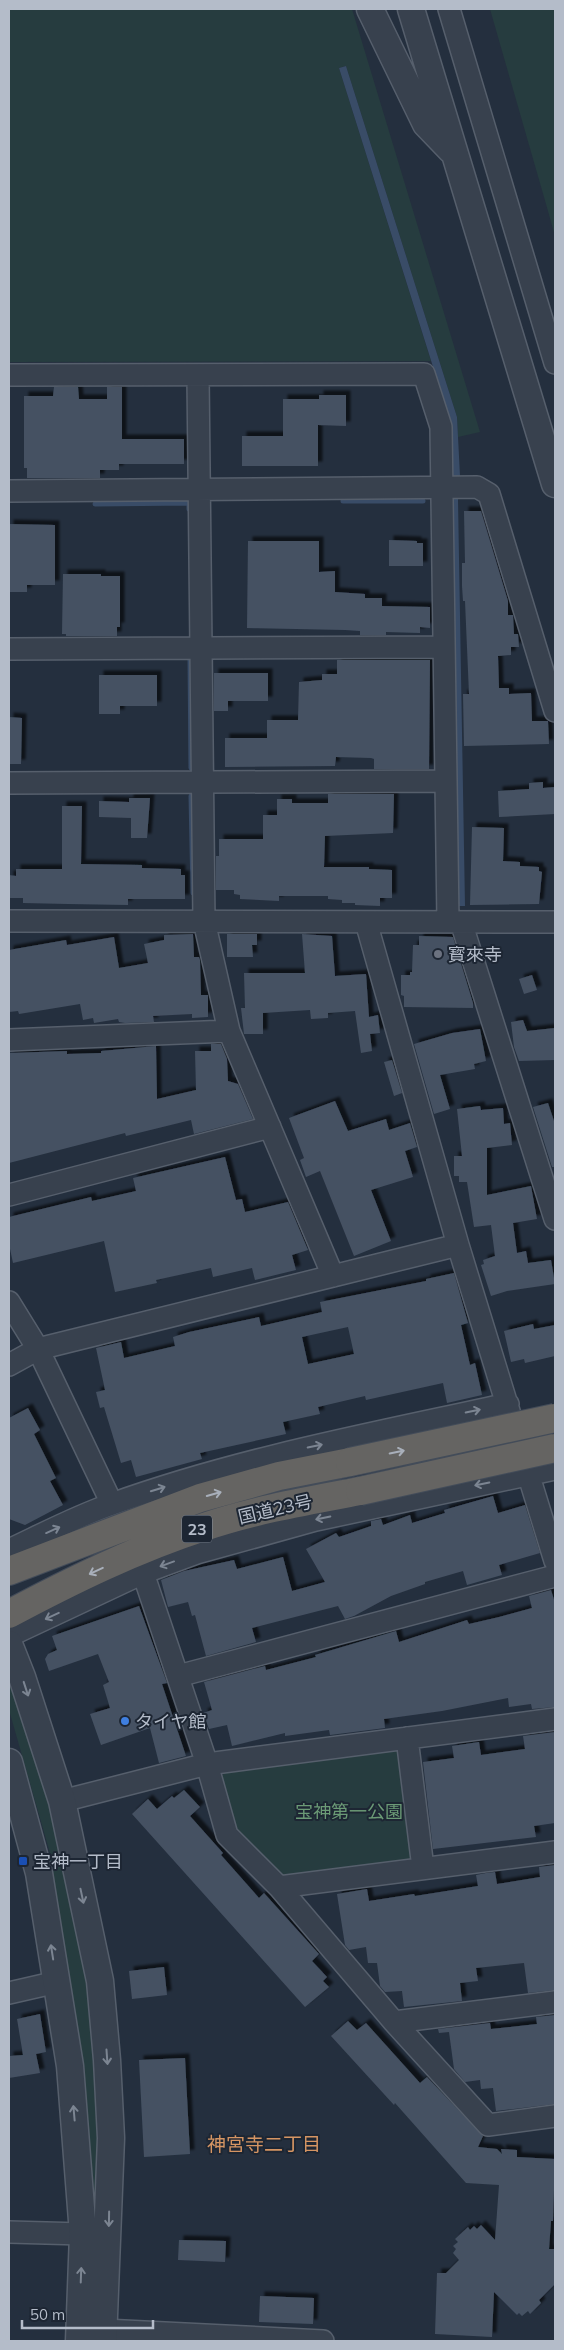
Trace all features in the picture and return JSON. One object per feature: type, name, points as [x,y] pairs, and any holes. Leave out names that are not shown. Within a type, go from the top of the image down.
[{"type":"highway","name":"国道23号","points":[[9,1571],[200,1498],[279,1476],[555,1418]]},
{"type":"highway","name":"国道23号","points":[[9,1614],[120,1559],[203,1527],[283,1505],[555,1448]]},
{"type":"street","points":[[370,9],[426,124],[454,153]]},
{"type":"street","points":[[411,9],[555,484]]},
{"type":"street","points":[[449,9],[555,363]]},
{"type":"street","points":[[9,375],[424,374],[441,426],[451,488],[444,647],[446,781],[454,922],[555,1219]]},
{"type":"street","points":[[198,376],[204,921],[229,1031],[333,1276]]},
{"type":"street","points":[[9,491],[477,487],[489,494],[555,711]]},
{"type":"street","points":[[9,649],[444,647]]},
{"type":"street","points":[[9,783],[446,781]]},
{"type":"street","points":[[9,920],[555,922]]},
{"type":"street","points":[[366,922],[458,1245],[530,1474],[555,1561]]},
{"type":"street","points":[[9,1040],[229,1031]]},
{"type":"street","points":[[9,1195],[270,1127]]},
{"type":"street","points":[[9,1365],[38,1349],[458,1245]]},
{"type":"street","points":[[9,1302],[38,1349],[112,1504]]},
{"type":"street","points":[[9,1550],[112,1504],[188,1480],[303,1449],[508,1404]]},
{"type":"street","points":[[9,1636],[143,1573],[196,1553],[316,1520],[555,1469]]},
{"type":"street","points":[[143,1573],[207,1764],[227,1835],[279,1887],[394,2022],[488,2125],[555,2116]]},
{"type":"street","points":[[178,1676],[555,1576]]},
{"type":"street","points":[[9,1644],[22,1677],[62,1801],[100,1981],[111,2138],[103,2336],[323,2341]]},
{"type":"street","points":[[62,1801],[207,1764],[555,1719]]},
{"type":"street","points":[[407,1738],[423,1868]]},
{"type":"street","points":[[9,1762],[39,1873],[70,2066],[83,2234],[79,2341]]},
{"type":"street","points":[[279,1887],[555,1852]]},
{"type":"street","points":[[9,1993],[56,1982]]},
{"type":"street","points":[[394,2022],[555,2002]]},
{"type":"street","points":[[9,2232],[83,2234]]},
{"type":"green space","points":[[9,9],[352,9],[480,432],[458,437],[457,417],[346,66],[339,68],[431,361],[9,362]]},
{"type":"green space","points":[[490,9],[555,9],[555,236],[546,204]]},
{"type":"green space","points":[[14,1684],[35,1742],[86,1963],[101,2082],[99,2259],[50,1853],[9,1710],[9,1686]]},
{"type":"green space","name":"宝神第一公園","points":[[394,1750],[401,1752],[414,1852],[410,1859],[280,1876],[233,1824],[220,1779],[225,1772]]},
{"type":"water","points":[[346,66],[457,417],[460,476],[458,500],[465,906],[457,906],[451,424],[339,68]]},
{"type":"building","points":[[54,387],[78,387],[79,399],[107,399],[107,387],[122,387],[122,439],[184,439],[184,464],[119,464],[119,470],[100,470],[100,478],[27,478],[27,468],[24,468],[24,396],[53,396]]},
{"type":"building","points":[[319,395],[346,395],[346,426],[318,425],[318,466],[242,466],[242,436],[283,436],[283,399],[319,399]]},
{"type":"building","points":[[464,511],[481,511],[508,601],[508,615],[513,615],[514,634],[518,634],[519,647],[511,647],[511,655],[498,656],[499,688],[509,688],[509,694],[531,693],[532,721],[548,721],[549,744],[464,746],[463,694],[469,694],[465,601],[463,601],[462,586],[462,563],[465,563]]},
{"type":"building","points":[[9,524],[55,525],[55,585],[27,585],[27,592],[9,592]]},
{"type":"building","points":[[389,540],[423,543],[423,566],[389,566]]},
{"type":"building","points":[[248,541],[319,541],[319,572],[335,571],[335,592],[365,594],[365,598],[382,598],[382,606],[430,607],[430,628],[420,627],[420,633],[386,632],[386,635],[360,635],[360,631],[345,630],[247,628]]},
{"type":"building","points":[[63,574],[120,576],[120,627],[117,627],[117,636],[66,636],[66,634],[62,634]]},
{"type":"building","points":[[337,660],[430,660],[429,769],[374,769],[374,759],[371,758],[336,757],[335,766],[225,767],[225,738],[267,738],[267,720],[298,720],[299,682],[322,680],[322,674],[337,674]]},
{"type":"building","points":[[214,673],[268,673],[268,701],[228,701],[228,711],[214,711]]},
{"type":"building","points":[[99,675],[157,675],[157,706],[120,706],[120,714],[99,714]]},
{"type":"building","points":[[9,717],[22,718],[21,764],[9,764]]},
{"type":"building","points":[[543,782],[543,788],[555,787],[555,814],[499,817],[498,791],[529,789],[529,783]]},
{"type":"building","points":[[328,794],[394,794],[393,833],[325,836],[324,867],[369,867],[369,869],[392,870],[392,898],[380,898],[380,906],[355,905],[355,903],[342,903],[342,900],[328,899],[328,896],[279,896],[279,901],[240,899],[240,895],[234,894],[234,890],[216,890],[216,856],[219,856],[219,839],[263,839],[263,815],[277,815],[277,799],[292,799],[292,803],[328,803]]},
{"type":"building","points":[[129,798],[150,798],[147,838],[131,838],[131,818],[99,817],[99,801],[129,802]]},
{"type":"building","points":[[62,806],[82,806],[81,864],[142,865],[142,868],[181,869],[181,875],[185,875],[185,899],[128,899],[128,905],[23,903],[23,898],[9,898],[9,875],[16,876],[16,869],[62,869]]},
{"type":"building","points":[[472,827],[504,828],[503,861],[520,862],[520,866],[539,867],[539,871],[542,872],[539,904],[470,905]]},
{"type":"building","points":[[193,934],[194,957],[199,957],[200,960],[201,995],[208,995],[208,1017],[192,1018],[192,1014],[153,1016],[154,1022],[125,1023],[119,1022],[118,1019],[94,1023],[93,1018],[83,1020],[80,1004],[19,1014],[18,1011],[9,1012],[9,950],[66,940],[67,945],[114,937],[119,968],[148,963],[144,944],[164,940],[164,935]]},
{"type":"building","points":[[227,934],[257,934],[257,945],[252,945],[253,957],[227,957]]},
{"type":"building","points":[[302,934],[332,936],[335,976],[366,974],[369,1017],[378,1015],[380,1033],[370,1034],[372,1051],[361,1053],[355,1011],[328,1013],[328,1018],[311,1019],[310,1010],[263,1013],[263,1034],[244,1034],[241,1008],[245,1008],[244,973],[305,973]]},
{"type":"building","points":[[419,936],[453,937],[456,947],[456,958],[459,957],[473,1008],[404,1007],[404,996],[401,995],[401,975],[410,975],[410,972],[412,972],[413,945],[419,945]]},
{"type":"building","points":[[532,975],[537,990],[524,994],[519,979]]},
{"type":"building","points":[[523,1020],[527,1031],[555,1028],[555,1060],[519,1061],[514,1047],[511,1022]]},
{"type":"building","points":[[480,1029],[486,1061],[474,1064],[475,1069],[440,1075],[450,1109],[434,1114],[414,1044],[452,1033]]},
{"type":"building","points":[[211,1044],[221,1044],[227,1059],[228,1081],[238,1084],[253,1119],[194,1134],[191,1120],[126,1136],[125,1133],[9,1163],[9,1053],[67,1051],[67,1054],[101,1053],[101,1051],[156,1046],[157,1099],[196,1090],[195,1051],[211,1051]]},
{"type":"building","points":[[392,1060],[402,1093],[394,1096],[384,1062]]},
{"type":"building","points":[[335,1101],[348,1131],[386,1119],[389,1130],[410,1123],[417,1147],[405,1151],[413,1177],[371,1190],[391,1241],[354,1256],[320,1171],[306,1177],[300,1160],[304,1158],[289,1118]]},
{"type":"building","points":[[548,1103],[555,1124],[555,1167],[552,1167],[533,1107]]},
{"type":"building","points":[[480,1106],[481,1110],[503,1108],[504,1124],[510,1123],[512,1145],[487,1148],[487,1195],[531,1186],[537,1219],[513,1223],[517,1253],[526,1251],[528,1263],[551,1260],[555,1284],[507,1291],[491,1296],[481,1265],[484,1264],[483,1260],[495,1256],[491,1225],[474,1227],[467,1182],[459,1182],[459,1176],[454,1176],[454,1156],[462,1156],[457,1109]]},
{"type":"building","points":[[225,1157],[236,1200],[242,1199],[245,1212],[288,1202],[308,1250],[292,1255],[296,1270],[255,1280],[252,1268],[213,1277],[211,1268],[156,1280],[157,1283],[115,1292],[104,1241],[13,1263],[9,1244],[9,1217],[91,1197],[92,1201],[136,1191],[133,1178]]},
{"type":"building","points":[[454,1273],[468,1323],[461,1325],[470,1365],[475,1363],[482,1395],[447,1403],[443,1383],[366,1400],[365,1396],[318,1407],[320,1414],[283,1422],[286,1434],[200,1453],[202,1459],[136,1477],[131,1460],[121,1463],[104,1407],[100,1408],[96,1392],[105,1390],[96,1348],[121,1342],[124,1358],[175,1346],[173,1337],[189,1332],[259,1317],[261,1326],[322,1312],[320,1302],[426,1281],[426,1279]],"holes":[[[348,1327],[354,1354],[308,1364],[302,1337]]]},
{"type":"building","points":[[533,1324],[534,1329],[555,1325],[555,1356],[525,1363],[524,1359],[511,1362],[504,1331]]},
{"type":"building","points":[[28,1408],[40,1430],[34,1434],[56,1478],[50,1481],[63,1505],[25,1525],[9,1519],[9,1418]]},
{"type":"building","points":[[493,1496],[498,1513],[525,1505],[540,1553],[499,1565],[502,1575],[467,1585],[463,1571],[425,1582],[425,1584],[391,1596],[345,1619],[338,1606],[252,1628],[256,1642],[206,1656],[195,1615],[192,1616],[188,1602],[168,1607],[161,1580],[184,1571],[234,1560],[237,1569],[283,1557],[292,1591],[325,1582],[306,1549],[336,1533],[339,1537],[371,1526],[371,1521],[381,1519],[383,1525],[410,1515],[412,1523],[445,1513],[444,1510]]},
{"type":"building","points":[[551,1590],[555,1603],[555,1707],[532,1709],[531,1704],[509,1707],[508,1698],[442,1711],[384,1719],[385,1728],[330,1735],[329,1730],[285,1736],[285,1733],[232,1746],[227,1725],[209,1729],[203,1713],[212,1710],[204,1682],[265,1666],[266,1670],[316,1657],[315,1655],[396,1631],[399,1642],[467,1620],[469,1624],[499,1617],[532,1608],[529,1596]]},
{"type":"building","points":[[139,1606],[167,1683],[162,1684],[186,1756],[159,1763],[150,1728],[101,1745],[90,1714],[110,1708],[103,1685],[109,1682],[98,1654],[49,1671],[45,1659],[48,1654],[57,1650],[52,1636]]},
{"type":"building","points":[[555,1732],[555,1823],[534,1826],[536,1837],[433,1849],[423,1762],[454,1758],[452,1746],[479,1742],[481,1755],[525,1749],[523,1736]]},
{"type":"building","points":[[184,1790],[200,1807],[190,1816],[223,1853],[221,1855],[259,1898],[264,1893],[319,1954],[312,1961],[327,1977],[323,1981],[329,1987],[305,2007],[132,1814],[148,1799],[157,1809],[172,1796],[174,1798]]},
{"type":"building","points":[[555,1865],[555,1990],[528,1993],[524,1963],[476,1968],[478,1981],[460,1983],[462,2001],[404,2007],[402,1991],[385,1992],[380,1986],[377,1963],[368,1963],[366,1947],[349,1950],[345,1945],[337,1894],[367,1889],[369,1901],[414,1894],[415,1896],[478,1886],[476,1875],[486,1873],[495,1872],[497,1884],[540,1877],[539,1867]]},
{"type":"building","points":[[164,1967],[167,1995],[132,1999],[129,1971]]},
{"type":"building","points":[[40,2014],[46,2052],[36,2054],[40,2073],[9,2078],[9,2056],[23,2055],[17,2019]]},
{"type":"building","points":[[555,2015],[555,2104],[496,2111],[493,2088],[481,2089],[480,2080],[465,2082],[454,2069],[449,2032],[439,2033],[438,2029],[490,2023],[491,2029],[537,2024],[536,2017]]},
{"type":"building","points":[[348,2021],[357,2030],[366,2023],[420,2083],[427,2077],[483,2136],[478,2147],[497,2149],[502,2154],[501,2149],[517,2150],[517,2157],[555,2159],[553,2221],[551,2221],[549,2249],[555,2249],[555,2284],[539,2300],[541,2303],[530,2314],[528,2311],[522,2316],[519,2313],[517,2315],[494,2292],[492,2337],[435,2334],[437,2273],[446,2273],[459,2260],[453,2253],[456,2249],[453,2246],[458,2242],[455,2239],[468,2227],[470,2230],[474,2226],[477,2229],[481,2225],[495,2240],[499,2185],[466,2183],[395,2103],[394,2105],[331,2036]]},
{"type":"building","points":[[185,2058],[190,2154],[144,2157],[139,2060]]},
{"type":"building","points":[[179,2240],[226,2241],[225,2262],[178,2260]]},
{"type":"building","points":[[260,2296],[314,2298],[313,2324],[259,2322]]},
{"type":"waterway","points":[[343,501],[423,501]]},
{"type":"waterway","points":[[95,504],[189,503],[189,509]]},
{"type":"waterway","points":[[190,656],[191,768]]},
{"type":"waterway","points":[[191,796],[193,893]]},
{"type":"place","name":"寳來寺","points":[[438,954]]},
{"type":"place","name":"タイヤ館","points":[[125,1721]]},
{"type":"place","name":"宝神一丁目","points":[[23,1861]]},
{"type":"district","name":"神宮寺二丁目","points":[[264,2144]]}]
